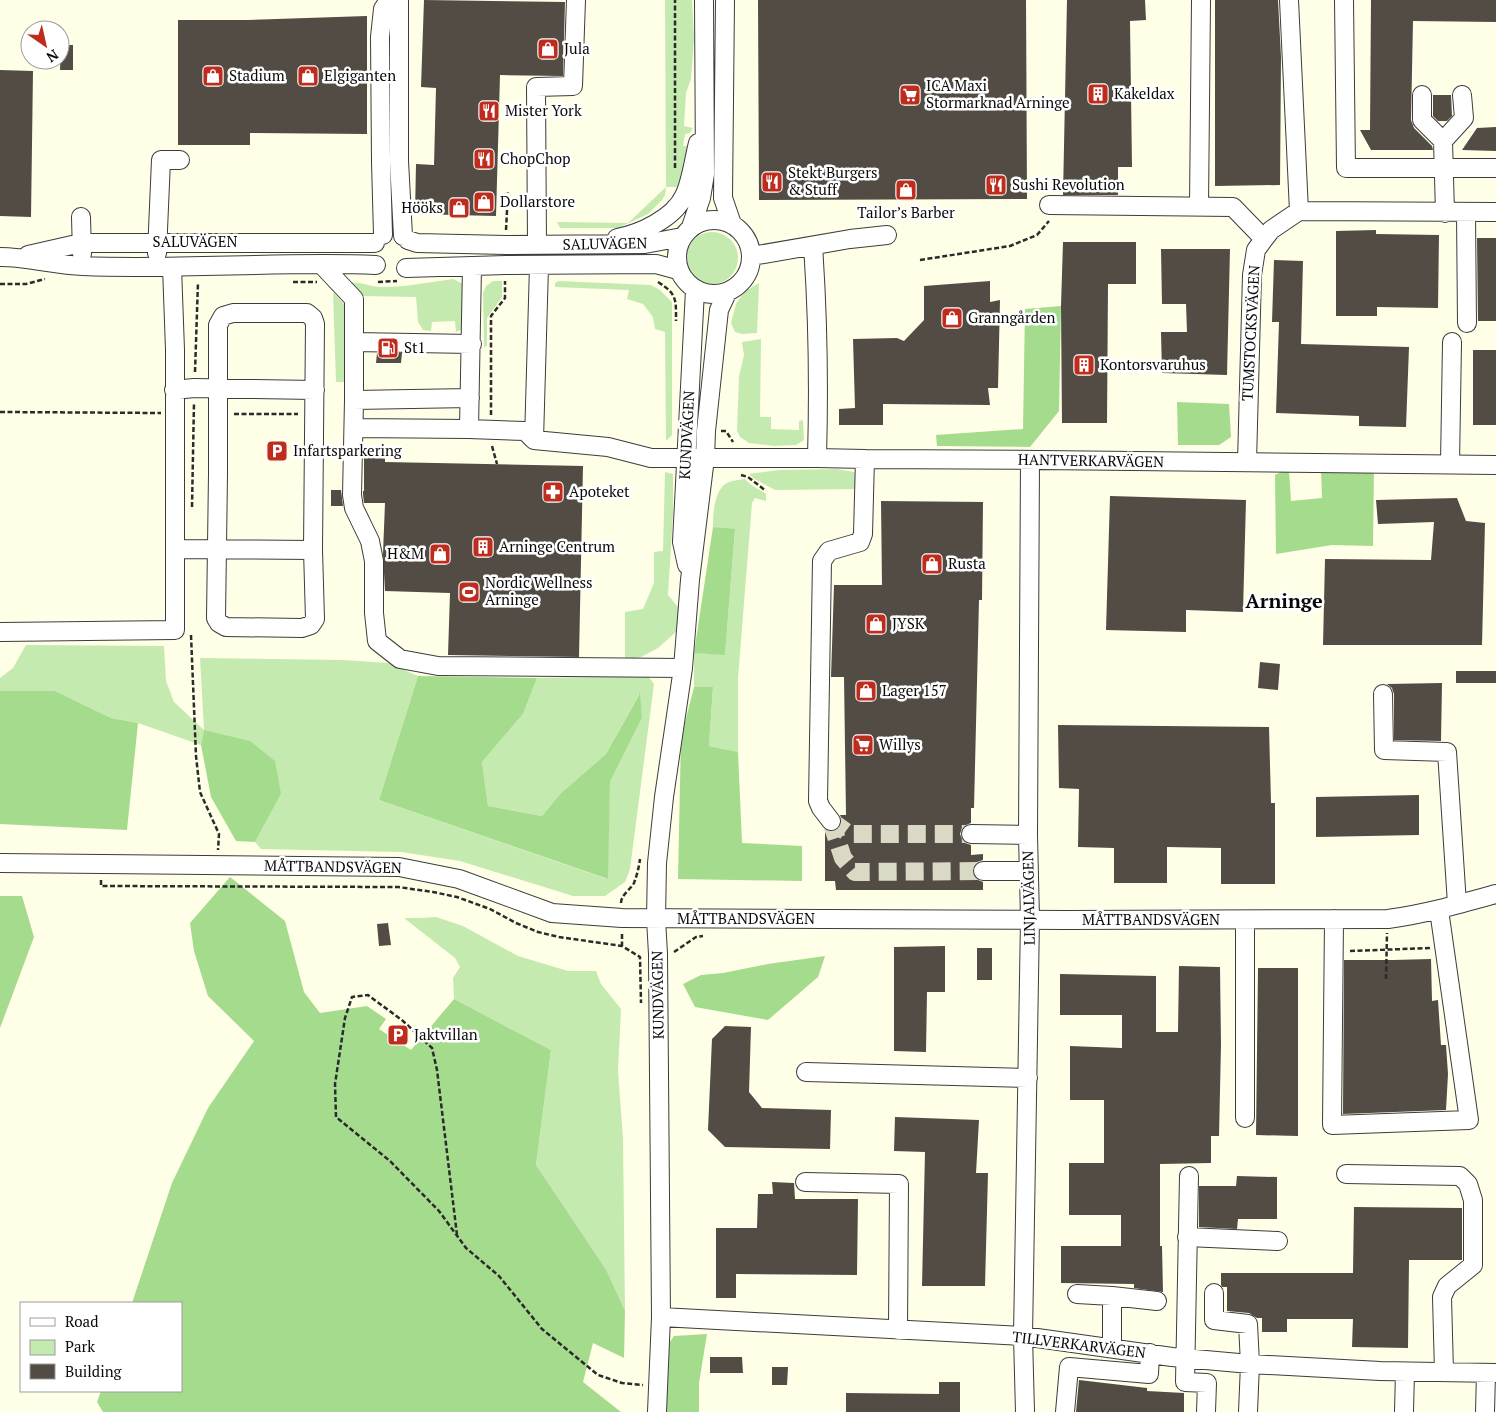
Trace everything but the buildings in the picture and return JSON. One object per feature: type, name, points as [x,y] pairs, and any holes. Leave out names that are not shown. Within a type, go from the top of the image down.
[{"type":"street","points":[[376,265],[372,254],[379,239],[381,162],[380,37],[383,9],[389,0]]},
{"type":"street","points":[[399,0],[399,162],[406,238],[412,251],[412,257],[406,268]]},
{"type":"street","points":[[537,244],[536,87],[574,86],[576,0]]},
{"type":"street","points":[[686,232],[711,219],[732,224],[742,232],[749,243],[752,256],[746,276],[738,286],[727,293],[709,294],[695,290],[685,282],[678,270],[677,249],[701,198],[705,174],[704,0]]},
{"type":"street","points":[[1199,206],[1201,0]]},
{"type":"street","points":[[1289,0],[1299,211],[1496,212]]},
{"type":"street","points":[[1344,0],[1346,168],[1496,168]]},
{"type":"street","points":[[726,2],[723,198],[732,224]]},
{"type":"street","points":[[1422,95],[1422,120],[1443,141],[1445,213]]},
{"type":"street","points":[[1443,141],[1464,118],[1462,95]]},
{"type":"street","points":[[587,244],[628,236],[650,227],[676,209],[684,196],[704,116]]},
{"type":"street","points":[[0,632],[175,630],[175,350],[164,267],[158,242],[161,160],[180,160]]},
{"type":"street","points":[[1053,205],[1233,207],[1264,239]]},
{"type":"street","name":"TUMSTOCKSVÄGEN","points":[[1247,462],[1252,275],[1256,250],[1271,230],[1299,211]]},
{"type":"street","points":[[1466,212],[1467,323]]},
{"type":"street","points":[[81,217],[82,266]]},
{"type":"street","name":"SALUVÄGEN","points":[[8,257],[82,243],[379,239],[393,233],[417,243],[506,245],[645,244],[686,232]]},
{"type":"street","points":[[752,256],[850,239],[888,235]]},
{"type":"street","points":[[813,246],[816,288],[818,405],[816,458]]},
{"type":"street","name":"SALUVÄGEN","points":[[8,257],[82,266],[376,265],[381,269],[394,273],[406,268],[506,265],[656,264],[678,270]]},
{"type":"street","points":[[321,264],[354,299],[352,495],[354,508],[370,541],[374,560],[374,613],[378,641],[400,659],[438,666],[683,668]]},
{"type":"street","points":[[469,429],[472,266]]},
{"type":"street","points":[[534,440],[539,266]]},
{"type":"street","name":"KUNDVÄGEN","points":[[690,580],[682,542],[695,290]]},
{"type":"street","name":"KUNDVÄGEN","points":[[657,1412],[662,1316],[656,919],[657,863],[664,797],[683,668],[690,580],[705,458],[718,310],[727,293]]},
{"type":"street","points":[[233,313],[307,313],[313,318],[315,324],[313,550],[315,619],[311,625],[302,628],[226,627],[219,623],[216,618],[219,390],[218,325],[223,316],[233,313]]},
{"type":"street","points":[[354,342],[472,344]]},
{"type":"street","points":[[1450,464],[1452,342]]},
{"type":"street","points":[[174,390],[194,388],[219,390],[315,390]]},
{"type":"street","points":[[354,400],[470,398]]},
{"type":"street","name":"HANTVERKARVÄGEN","points":[[354,428],[469,429],[525,432],[534,440],[608,447],[651,458],[1496,465]]},
{"type":"street","points":[[831,821],[818,801],[822,561],[829,551],[860,542],[862,534],[865,460]]},
{"type":"street","name":"LINJALVÄGEN","points":[[1025,1412],[1023,1336],[1030,919],[1028,835],[1030,460]]},
{"type":"street","points":[[175,549],[313,550]]},
{"type":"street","points":[[1383,694],[1384,750],[1447,752],[1457,904]]},
{"type":"street","points":[[971,834],[1028,835]]},
{"type":"street","name":"MÅTTBANDSVÄGEN","points":[[0,863],[399,867],[459,878],[552,913],[656,919],[1388,919],[1439,910],[1496,894]]},
{"type":"street","points":[[983,871],[1029,871]]},
{"type":"street","points":[[1334,919],[1332,1125],[1469,1120],[1439,910]]},
{"type":"street","points":[[1244,1118],[1245,920]]},
{"type":"street","points":[[806,1072],[1028,1078]]},
{"type":"street","points":[[1346,1174],[1460,1176],[1468,1184],[1473,1200],[1473,1265],[1447,1286],[1442,1297],[1444,1372]]},
{"type":"street","points":[[1189,1176],[1185,1382],[1207,1383],[1206,1412]]},
{"type":"street","points":[[804,1182],[899,1184],[898,1330]]},
{"type":"street","points":[[1187,1238],[1278,1241]]},
{"type":"street","points":[[1214,1293],[1214,1320],[1248,1324],[1250,1364],[1248,1412]]},
{"type":"street","points":[[1077,1294],[1157,1301]]},
{"type":"street","points":[[1112,1296],[1112,1348]]},
{"type":"street","name":"TILLVERKARVÄGEN","points":[[662,1316],[1023,1336],[1186,1358],[1250,1364],[1405,1372],[1491,1373]]},
{"type":"street","points":[[1065,1412],[1069,1366],[1149,1374],[1150,1353]]},
{"type":"street","points":[[1404,1412],[1405,1372]]},
{"type":"street","points":[[1489,1410],[1491,1373]]},
{"type":"path","points":[[506,245],[508,192]]},
{"type":"path","points":[[920,260],[1010,246],[1037,234],[1054,216],[1053,205]]},
{"type":"path","points":[[497,464],[490,441],[491,316],[505,298],[506,265]]},
{"type":"path","points":[[0,284],[26,284],[50,277]]},
{"type":"path","points":[[192,510],[193,413],[198,280]]},
{"type":"path","points":[[0,412],[175,413]]},
{"type":"path","points":[[193,413],[315,415]]},
{"type":"path","points":[[191,628],[196,756],[200,792],[219,834],[218,854]]},
{"type":"path","points":[[100,864],[101,886],[398,887],[457,897],[490,909],[538,932],[622,946],[640,957],[641,1004]]},
{"type":"path","points":[[1386,979],[1388,919]]},
{"type":"path","points":[[1334,952],[1445,948]]},
{"type":"path","points":[[457,1235],[437,1070],[432,1048],[403,1021],[368,995],[352,997],[345,1018],[335,1084],[336,1117],[390,1161],[439,1211],[466,1248],[499,1276],[542,1328],[598,1375],[622,1383],[658,1386]]},
{"type":"green space","points":[[665,0],[692,0],[694,38],[691,79],[686,93],[684,126],[693,128],[690,133],[685,134],[683,146],[689,146],[681,187],[666,187]]},
{"type":"green space","points":[[666,187],[662,200],[648,214],[618,228],[560,228],[557,222],[628,223]]},
{"type":"green space","points":[[712,232],[722,234],[730,240],[736,248],[738,258],[736,268],[730,276],[722,282],[712,284],[702,282],[694,276],[688,268],[686,258],[688,248],[694,240],[702,234]]},
{"type":"green space","points":[[453,279],[467,286],[466,328],[456,332],[455,321],[432,322],[431,331],[423,330],[418,322],[416,297],[359,296],[348,283],[388,287]]},
{"type":"green space","points":[[493,281],[502,281],[502,297],[487,318],[487,346],[484,347],[483,293],[486,286]]},
{"type":"green space","points":[[558,281],[651,285],[660,290],[672,302],[672,435],[666,441],[665,332],[655,329],[653,317],[643,304],[627,299],[629,290],[555,287],[555,283]]},
{"type":"green space","points":[[759,283],[757,333],[742,334],[735,332],[731,323],[736,304],[744,292]]},
{"type":"green space","points":[[333,292],[345,305],[347,382],[336,382]]},
{"type":"green space","points":[[1061,306],[1059,411],[1030,447],[937,446],[936,435],[1023,429],[1025,309]]},
{"type":"green space","points":[[761,339],[760,417],[771,417],[771,429],[799,430],[799,421],[803,420],[804,440],[796,445],[774,446],[749,443],[740,437],[737,431],[739,376],[744,355],[742,342]]},
{"type":"green space","points":[[1177,402],[1229,404],[1231,437],[1219,445],[1178,445]]},
{"type":"green space","points":[[1374,467],[1373,546],[1332,545],[1276,554],[1275,475],[1283,471],[1289,471],[1291,501],[1322,498],[1321,468]]},
{"type":"green space","points":[[837,469],[854,472],[859,478],[857,489],[775,490],[749,474],[779,470]]},
{"type":"green space","points":[[665,472],[673,474],[673,514],[668,595],[678,607],[679,624],[677,631],[658,648],[641,657],[625,660],[625,612],[643,609],[654,583],[654,552],[663,551]]},
{"type":"green space","points":[[745,479],[752,486],[766,494],[766,501],[755,498],[752,503],[738,678],[738,752],[709,746],[713,688],[694,687],[694,653],[725,654],[735,530],[713,527],[714,508],[717,495],[724,485],[731,481]]},
{"type":"green space","points":[[713,527],[735,529],[725,655],[694,653]]},
{"type":"green space","points":[[26,645],[164,646],[166,681],[174,702],[204,730],[200,658],[343,660],[388,663],[418,676],[379,800],[607,879],[610,782],[642,718],[639,694],[606,754],[560,794],[542,816],[488,806],[482,762],[523,714],[537,678],[648,676],[654,684],[630,869],[625,882],[605,896],[573,896],[460,861],[401,852],[261,849],[255,842],[281,794],[204,731],[201,745],[138,723],[111,718],[55,691],[0,691],[0,678],[13,668]]},
{"type":"green space","points":[[418,676],[537,678],[523,714],[482,762],[488,806],[542,816],[560,794],[606,754],[640,693],[642,718],[610,782],[608,879],[379,800]]},
{"type":"green space","points":[[694,687],[713,687],[709,746],[738,752],[742,843],[802,846],[802,881],[678,879],[681,738]]},
{"type":"green space","points":[[0,691],[55,691],[111,718],[138,723],[127,830],[0,824]]},
{"type":"green space","points":[[204,730],[250,741],[275,761],[281,794],[255,842],[236,841],[211,797],[201,745]]},
{"type":"green space","points":[[230,877],[285,921],[304,992],[320,1013],[367,1006],[386,1019],[379,1029],[411,1050],[454,999],[551,1050],[536,1165],[606,1270],[625,1311],[624,1358],[593,1343],[583,1382],[621,1412],[103,1412],[97,1402],[101,1392],[182,1392],[182,1302],[132,1302],[172,1183],[208,1108],[254,1041],[208,996],[194,951],[190,923]]},
{"type":"green space","points":[[0,896],[22,896],[34,937],[0,1028]]},
{"type":"green space","points":[[436,917],[463,926],[518,956],[568,971],[596,971],[601,984],[621,1009],[618,1071],[623,1139],[625,1311],[605,1270],[536,1165],[551,1050],[454,999],[453,978],[460,967],[455,958],[404,918]]},
{"type":"green space","points":[[825,956],[818,977],[768,1020],[695,1007],[683,984],[701,975]]},
{"type":"green space","points":[[707,1334],[699,1383],[699,1412],[664,1412],[667,1346],[674,1336]]},
{"type":"tunnel","points":[[831,821],[843,858],[855,872],[983,871]]},
{"type":"tunnel","points":[[831,821],[849,834],[971,834]]},
{"type":"place","name":"Jula","points":[[548,49]]},
{"type":"place","name":"Stadium","points":[[213,76]]},
{"type":"place","name":"Elgiganten","points":[[308,76]]},
{"type":"place","name":"Kakeldax","points":[[1098,94]]},
{"type":"place","name":"ICA Maxi Stormarknad Arninge","points":[[910,95]]},
{"type":"place","name":"Mister York","points":[[489,111]]},
{"type":"place","name":"ChopChop","points":[[484,159]]},
{"type":"place","name":"Stekt Burgers & Stuff","points":[[772,182]]},
{"type":"place","name":"Sushi Revolution","points":[[996,185]]},
{"type":"place","name":"Tailor’s Barber","points":[[906,190]]},
{"type":"place","name":"Dollarstore","points":[[484,202]]},
{"type":"place","name":"Hööks","points":[[459,208]]},
{"type":"place","name":"Granngården","points":[[952,318]]},
{"type":"place","name":"St1","points":[[388,348]]},
{"type":"place","name":"Kontorsvaruhus","points":[[1084,365]]},
{"type":"place","name":"Infartsparkering","points":[[277,451]]},
{"type":"place","name":"Apoteket","points":[[553,492]]},
{"type":"place","name":"Arninge Centrum","points":[[483,547]]},
{"type":"place","name":"H&M","points":[[440,554]]},
{"type":"place","name":"Rusta","points":[[932,564]]},
{"type":"place","name":"Nordic Wellness Arninge","points":[[469,592]]},
{"type":"place","name":"JYSK","points":[[876,624]]},
{"type":"place","name":"Lager 157","points":[[866,691]]},
{"type":"place","name":"Willys","points":[[863,745]]},
{"type":"place","name":"Jaktvillan","points":[[398,1035]]},
{"type":"district","name":"Arninge","points":[[1284,601]]}]
